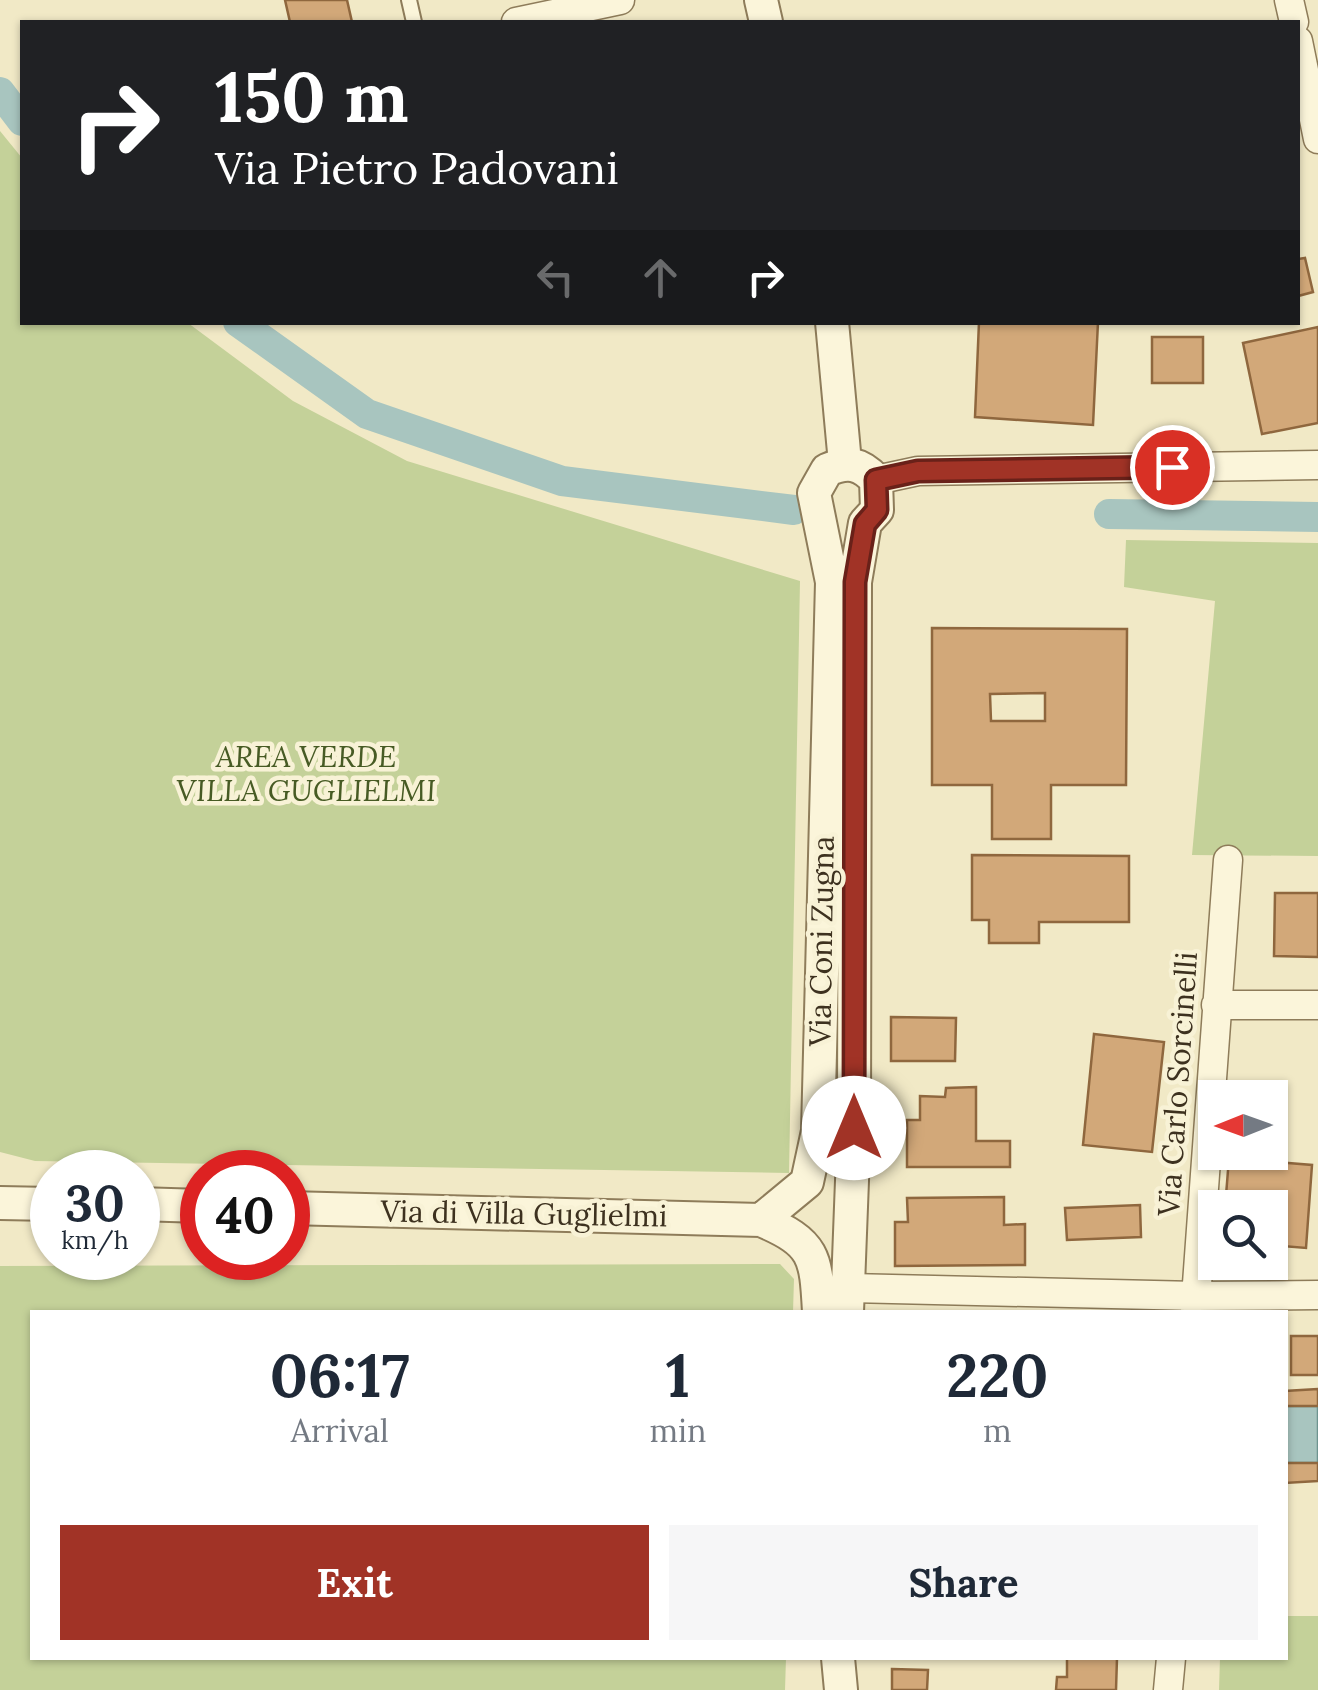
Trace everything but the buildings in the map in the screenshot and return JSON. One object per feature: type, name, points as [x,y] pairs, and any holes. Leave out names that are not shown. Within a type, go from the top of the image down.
[{"type":"street","points":[[525,20],[620,0]]},
{"type":"street","points":[[1300,51],[1318,139]]},
{"type":"street","points":[[832,325],[845,463],[864,467],[876,480],[918,471],[1318,465]]},
{"type":"street","name":"Via Coni Zugna","points":[[761,1220],[807,1182],[818,1131],[832,582],[822,518],[814,494],[826,470],[845,463]]},
{"type":"street","name":"Via Coni Zugna","points":[[848,1300],[855,582],[865,524],[877,510],[876,480]]},
{"type":"street","points":[[822,518],[845,529],[865,524]]},
{"type":"street","name":"Via Carlo Sorcinelli","points":[[1195,1304],[1228,860]]},
{"type":"street","points":[[1216,1006],[1318,1005]]},
{"type":"street","points":[[0,1204],[30,1204]]},
{"type":"street","name":"Via di Villa Guglielmi","points":[[310,1209],[761,1220]]},
{"type":"street","points":[[761,1220],[797,1235],[810,1250],[819,1310]]},
{"type":"street","points":[[848,1300],[1195,1304],[1318,1295]]},
{"type":"street","points":[[821,1690],[824,1660]]},
{"type":"street","points":[[838,1660],[841,1690]]},
{"type":"street","points":[[1168,1690],[1170,1660]]},
{"type":"green space","name":"AREA VERDE VILLA GUGLIELMI","points":[[0,131],[20,156],[20,325],[191,325],[293,401],[407,461],[800,581],[789,1173],[310,1165],[310,1150],[180,1150],[180,1163],[160,1163],[160,1150],[30,1150],[30,1160],[0,1152]]},
{"type":"green space","points":[[1126,540],[1318,543],[1318,856],[1192,855],[1215,601],[1124,587]]},
{"type":"green space","points":[[780,1264],[794,1279],[793,1310],[30,1310],[30,1660],[786,1660],[785,1690],[0,1690],[0,1266],[30,1266],[30,1280],[160,1280],[160,1266],[180,1266],[180,1280],[310,1280],[310,1265]]},
{"type":"green space","points":[[1288,1616],[1318,1616],[1318,1690],[1219,1690],[1220,1660],[1288,1660]]},
{"type":"water","points":[[1288,1406],[1318,1406],[1318,1463],[1288,1463]]},
{"type":"waterway","points":[[0,92],[20,118]]},
{"type":"waterway","points":[[242,325],[367,414],[562,481],[794,510]]},
{"type":"waterway","points":[[1109,514],[1318,517]]},
{"type":"route","points":[[854,1128],[855,582],[865,524],[877,510],[876,480],[918,471],[1172,467]]}]
